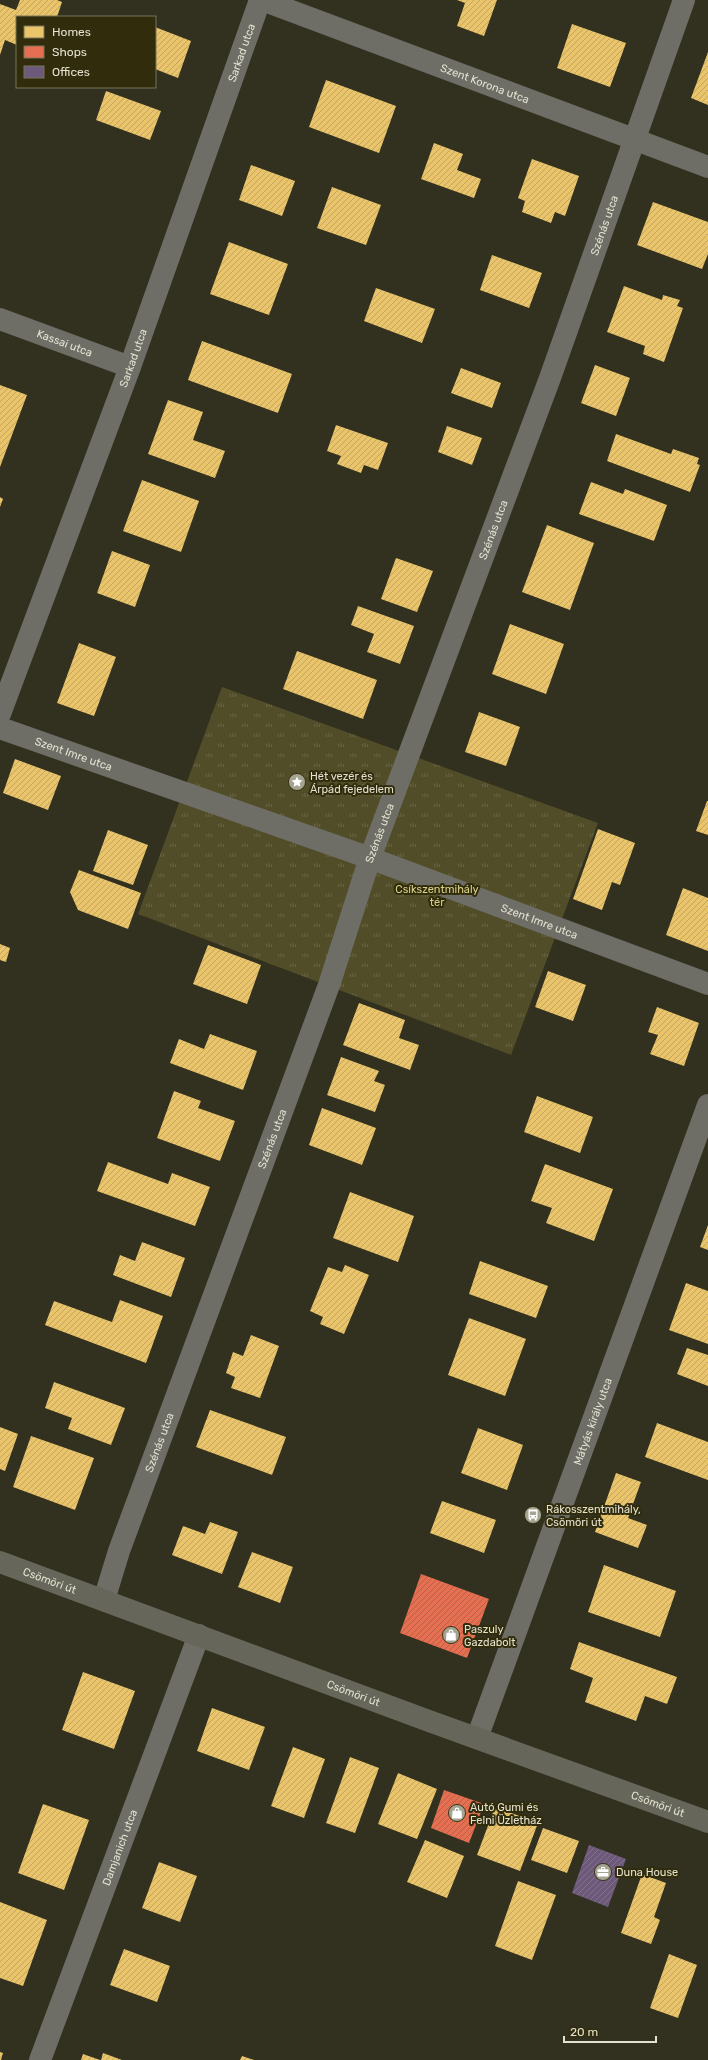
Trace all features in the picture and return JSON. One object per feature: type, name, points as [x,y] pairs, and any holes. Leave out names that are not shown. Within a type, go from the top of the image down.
[{"type":"main road","name":"Csömöri út","points":[[0,1562],[708,1822]]},
{"type":"street","name":"Szent Korona utca","points":[[261,0],[708,167]]},
{"type":"street","name":"Sarkad utca","points":[[0,714],[130,367],[261,0]]},
{"type":"street","name":"Szénás utca","points":[[104,1600],[122,1544],[329,985],[370,858],[547,386],[684,0]]},
{"type":"street","name":"Kassai utca","points":[[0,319],[130,367]]},
{"type":"street","name":"Szent Imre utca","points":[[0,728],[370,858],[708,984]]},
{"type":"street","name":"Mátyás király utca","points":[[477,1738],[708,1105]]},
{"type":"street","name":"Damjanich utca","points":[[40,2060],[198,1635]]},
{"type":"green space","name":"Csíkszentmihály tér","points":[[222,687],[598,823],[511,1055],[138,914]]},
{"type":"building: Homes","points":[[20,0],[57,0],[62,2],[57,16],[16,16],[16,45],[5,40],[0,55],[0,4],[16,10]]},
{"type":"building: Homes","points":[[457,0],[497,0],[484,36],[457,26],[465,3]]},
{"type":"building: Homes","points":[[572,24],[626,43],[610,87],[557,68]]},
{"type":"building: Homes","points":[[156,27],[191,41],[178,78],[156,69]]},
{"type":"building: Homes","points":[[708,52],[708,105],[691,98]]},
{"type":"building: Homes","points":[[326,80],[396,106],[379,153],[309,127]]},
{"type":"building: Homes","points":[[106,91],[161,111],[150,140],[96,120]]},
{"type":"building: Homes","points":[[434,143],[463,154],[457,170],[481,179],[474,198],[421,179]]},
{"type":"building: Homes","points":[[532,159],[579,176],[565,216],[555,212],[551,223],[522,212],[525,201],[518,198]]},
{"type":"building: Homes","points":[[251,165],[295,181],[282,216],[239,200]]},
{"type":"building: Homes","points":[[332,187],[381,205],[366,245],[317,228]]},
{"type":"building: Homes","points":[[653,202],[708,222],[708,254],[702,269],[637,245]]},
{"type":"building: Homes","points":[[229,242],[288,264],[269,315],[210,294]]},
{"type":"building: Homes","points":[[492,255],[542,273],[529,308],[480,290]]},
{"type":"building: Homes","points":[[624,286],[662,300],[663,295],[680,300],[677,306],[683,308],[664,362],[643,354],[645,346],[607,332]]},
{"type":"building: Homes","points":[[376,288],[435,309],[422,343],[364,321]]},
{"type":"building: Homes","points":[[202,341],[292,374],[278,413],[188,380]]},
{"type":"building: Homes","points":[[595,365],[630,378],[616,416],[581,403]]},
{"type":"building: Homes","points":[[461,368],[501,383],[492,408],[451,393]]},
{"type":"building: Homes","points":[[0,385],[27,395],[0,467]]},
{"type":"building: Homes","points":[[168,400],[203,412],[193,440],[225,451],[215,478],[148,454]]},
{"type":"building: Homes","points":[[336,425],[388,443],[378,470],[364,465],[361,473],[337,464],[341,456],[327,451]]},
{"type":"building: Homes","points":[[447,426],[482,438],[472,465],[438,452]]},
{"type":"building: Homes","points":[[616,434],[671,454],[673,449],[699,458],[697,464],[700,465],[690,492],[607,461]]},
{"type":"building: Homes","points":[[142,480],[199,501],[181,552],[123,531]]},
{"type":"building: Homes","points":[[591,482],[623,494],[625,489],[667,505],[654,541],[579,514]]},
{"type":"building: Homes","points":[[0,497],[3,499],[0,507]]},
{"type":"building: Homes","points":[[547,525],[594,543],[570,610],[522,592]]},
{"type":"building: Homes","points":[[112,551],[150,565],[135,607],[97,593]]},
{"type":"building: Homes","points":[[396,558],[433,571],[417,612],[381,599]]},
{"type":"building: Homes","points":[[358,606],[414,626],[400,664],[367,652],[374,634],[351,625]]},
{"type":"building: Homes","points":[[510,624],[564,644],[546,694],[492,674]]},
{"type":"building: Homes","points":[[79,643],[116,657],[94,716],[57,703]]},
{"type":"building: Homes","points":[[297,651],[377,680],[363,719],[283,689]]},
{"type":"building: Homes","points":[[479,712],[520,727],[506,766],[465,752]]},
{"type":"building: Homes","points":[[15,759],[61,776],[48,810],[3,793]]},
{"type":"building: Homes","points":[[708,801],[708,835],[696,831]]},
{"type":"building: Homes","points":[[598,829],[635,843],[620,885],[612,882],[602,910],[573,899]]},
{"type":"building: Homes","points":[[108,830],[148,845],[133,885],[93,871]]},
{"type":"building: Homes","points":[[79,870],[141,893],[128,929],[78,910],[70,892]]},
{"type":"building: Homes","points":[[683,888],[708,898],[708,951],[666,935]]},
{"type":"building: Homes","points":[[0,944],[10,948],[6,962],[0,960]]},
{"type":"building: Homes","points":[[208,945],[261,965],[247,1004],[193,984]]},
{"type":"building: Homes","points":[[548,971],[586,985],[573,1021],[535,1007]]},
{"type":"building: Homes","points":[[359,1003],[405,1020],[399,1038],[419,1045],[410,1070],[343,1045]]},
{"type":"building: Homes","points":[[657,1007],[699,1023],[684,1066],[650,1054],[658,1035],[648,1032]]},
{"type":"building: Homes","points":[[210,1034],[257,1051],[243,1090],[170,1063],[179,1039],[204,1049]]},
{"type":"building: Homes","points":[[341,1057],[379,1071],[374,1081],[385,1085],[375,1112],[327,1095]]},
{"type":"building: Homes","points":[[174,1091],[201,1101],[198,1108],[235,1121],[220,1161],[157,1138]]},
{"type":"building: Homes","points":[[537,1096],[593,1117],[580,1153],[524,1132]]},
{"type":"building: Homes","points":[[322,1108],[376,1128],[362,1165],[309,1145]]},
{"type":"building: Homes","points":[[108,1162],[168,1184],[172,1173],[210,1187],[195,1226],[97,1191]]},
{"type":"building: Homes","points":[[545,1164],[613,1189],[594,1241],[546,1223],[552,1208],[531,1201]]},
{"type":"building: Homes","points":[[350,1192],[414,1216],[398,1262],[333,1238]]},
{"type":"building: Homes","points":[[708,1225],[708,1250],[700,1247]]},
{"type":"building: Homes","points":[[142,1242],[185,1258],[171,1297],[113,1275],[120,1255],[135,1261]]},
{"type":"building: Homes","points":[[480,1261],[548,1286],[536,1318],[469,1294]]},
{"type":"building: Homes","points":[[345,1265],[369,1275],[344,1334],[320,1324],[323,1317],[310,1311],[328,1267],[342,1272]]},
{"type":"building: Homes","points":[[686,1283],[708,1291],[708,1344],[669,1330]]},
{"type":"building: Homes","points":[[120,1300],[163,1316],[146,1363],[45,1325],[54,1301],[112,1322]]},
{"type":"building: Homes","points":[[469,1318],[526,1339],[505,1396],[448,1375]]},
{"type":"building: Homes","points":[[251,1335],[279,1346],[260,1398],[231,1388],[235,1377],[226,1373],[233,1352],[243,1356]]},
{"type":"building: Homes","points":[[687,1348],[708,1355],[708,1386],[677,1374]]},
{"type":"building: Homes","points":[[54,1382],[125,1408],[111,1445],[68,1429],[72,1418],[45,1408]]},
{"type":"building: Homes","points":[[210,1410],[286,1437],[272,1475],[196,1447]]},
{"type":"building: Homes","points":[[657,1423],[708,1442],[708,1480],[645,1457]]},
{"type":"building: Homes","points":[[0,1427],[18,1434],[5,1471],[0,1469]]},
{"type":"building: Homes","points":[[478,1428],[523,1445],[507,1490],[461,1473]]},
{"type":"building: Homes","points":[[31,1436],[94,1458],[75,1510],[13,1487]]},
{"type":"building: Homes","points":[[616,1473],[641,1482],[628,1518],[647,1525],[638,1548],[595,1532]]},
{"type":"building: Homes","points":[[442,1501],[496,1520],[484,1553],[430,1533]]},
{"type":"building: Homes","points":[[210,1522],[238,1532],[222,1574],[172,1555],[183,1526],[205,1534]]},
{"type":"building: Homes","points":[[252,1552],[293,1567],[280,1603],[238,1587]]},
{"type":"building: Homes","points":[[604,1565],[676,1591],[660,1637],[588,1612]]},
{"type":"building: Homes","points":[[579,1642],[677,1677],[667,1704],[645,1696],[636,1721],[585,1702],[593,1678],[570,1669]]},
{"type":"building: Homes","points":[[83,1672],[135,1691],[114,1749],[62,1730]]},
{"type":"building: Homes","points":[[212,1708],[265,1727],[249,1770],[197,1751]]},
{"type":"building: Homes","points":[[293,1747],[325,1759],[304,1818],[271,1806]]},
{"type":"building: Homes","points":[[350,1757],[379,1768],[355,1833],[326,1823]]},
{"type":"building: Homes","points":[[398,1773],[437,1789],[417,1839],[378,1824]]},
{"type":"building: Homes","points":[[43,1804],[89,1820],[64,1890],[18,1873]]},
{"type":"building: Homes","points":[[495,1807],[538,1823],[520,1871],[477,1855]]},
{"type":"building: Homes","points":[[543,1828],[579,1841],[567,1873],[531,1860]]},
{"type":"building: Homes","points":[[425,1840],[464,1856],[447,1898],[407,1882]]},
{"type":"building: Homes","points":[[159,1862],[197,1876],[180,1922],[142,1908]]},
{"type":"building: Homes","points":[[642,1874],[666,1883],[654,1917],[660,1920],[651,1944],[621,1933]]},
{"type":"building: Homes","points":[[518,1881],[556,1895],[532,1960],[495,1946]]},
{"type":"building: Homes","points":[[0,1902],[47,1920],[23,1986],[0,1978]]},
{"type":"building: Homes","points":[[124,1949],[170,1966],[157,2002],[110,1985]]},
{"type":"building: Homes","points":[[669,1954],[697,1965],[678,2018],[650,2008]]},
{"type":"building: Homes","points":[[0,2052],[3,2053],[1,2060],[0,2060]]},
{"type":"building: Homes","points":[[103,2053],[122,2060],[101,2060]]},
{"type":"building: Homes","points":[[83,2054],[100,2060],[81,2060]]},
{"type":"building: Homes","points":[[242,2056],[254,2060],[240,2060]]},
{"type":"building: Shops","points":[[421,1574],[489,1599],[467,1658],[400,1633]]},
{"type":"building: Shops","points":[[444,1790],[484,1804],[469,1843],[431,1828]]},
{"type":"building: Offices","points":[[589,1845],[626,1859],[608,1907],[572,1893]]},
{"type":"place","name":"Hét vezér és Árpád fejedelem","points":[[297,782]]},
{"type":"place","name":"Rákosszentmihály, Csömöri út","points":[[533,1515]]},
{"type":"place","name":"Paszuly Gazdabolt","points":[[451,1635]]},
{"type":"place","name":"Autó Gumi és Felni Üzletház","points":[[457,1813]]},
{"type":"place","name":"Duna House","points":[[603,1872]]}]
